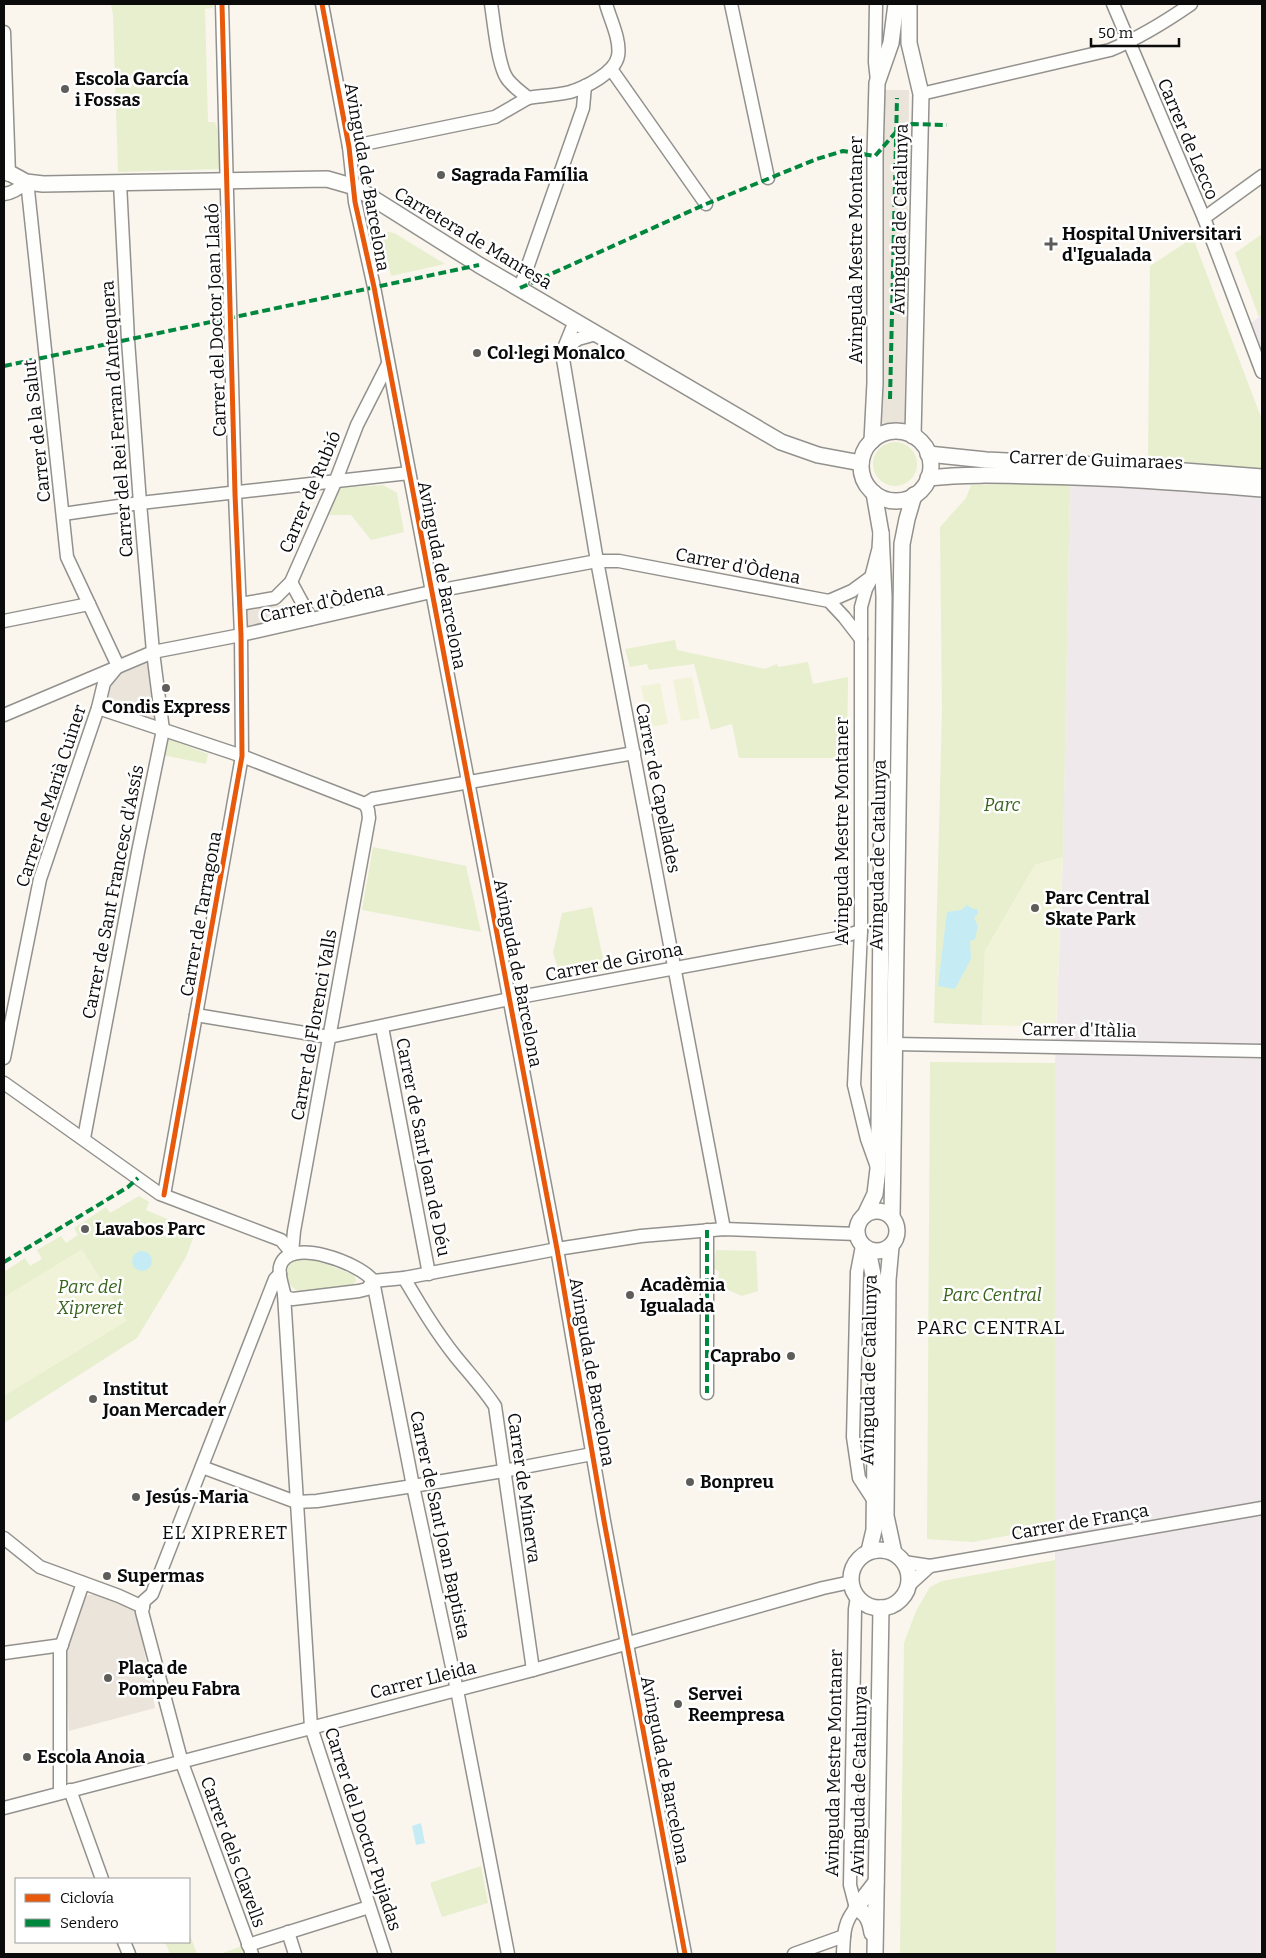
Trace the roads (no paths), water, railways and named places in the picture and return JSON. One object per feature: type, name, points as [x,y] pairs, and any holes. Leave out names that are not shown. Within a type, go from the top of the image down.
[{"type":"street","name":"Carrer del Doctor Joan Lladó","points":[[222,4],[235,494],[241,635]]},
{"type":"street","name":"Avinguda de Barcelona","points":[[322,4],[349,146],[355,202],[388,364],[557,1249],[627,1645],[686,1952]]},
{"type":"street","points":[[491,4],[505,75],[528,98]]},
{"type":"street","points":[[349,146],[495,117],[528,98],[570,92],[585,86],[611,69],[618,57],[618,44],[606,4]]},
{"type":"street","points":[[731,4],[768,178]]},
{"type":"street","points":[[876,4],[875,62],[877,83]]},
{"type":"street","name":"Avinguda Mestre Montaner","points":[[872,440],[877,83],[891,43],[896,4]]},
{"type":"street","name":"Avinguda de Catalunya","points":[[909,4],[909,43],[921,94],[913,436]]},
{"type":"street","name":"Carrer de Lecco","points":[[1113,4],[1204,218],[1262,372]]},
{"type":"street","points":[[921,94],[1110,50],[1128,43],[1157,27],[1191,4]]},
{"type":"street","points":[[4,32],[6,173]]},
{"type":"street","points":[[611,69],[706,204]]},
{"type":"street","points":[[520,288],[583,108],[585,86]]},
{"type":"street","name":"Carretera de Manresa","points":[[6,173],[26,182],[43,184],[327,179],[355,188],[479,265],[781,442],[818,455],[861,463]]},
{"type":"street","points":[[1204,218],[1262,176]]},
{"type":"street","points":[[4,194],[12,193],[26,182]]},
{"type":"street","name":"Carrer de la Salut","points":[[26,182],[67,557],[118,666]]},
{"type":"street","name":"Carrer del Rei Ferran d'Antequera","points":[[120,183],[128,340],[152,652]]},
{"type":"street","points":[[562,354],[575,321]]},
{"type":"street","points":[[562,354],[568,346],[578,339],[596,334]]},
{"type":"street","name":"Carrer de Capellades","points":[[562,354],[597,561],[724,1229]]},
{"type":"street","name":"Carrer de Rubió","points":[[240,604],[275,598],[291,582],[336,480],[357,425],[388,364]]},
{"type":"street","points":[[901,431],[913,436],[924,446],[928,454],[930,470],[922,488],[914,495],[897,500],[885,499],[874,493],[864,480],[861,463],[864,451],[872,440],[888,432],[901,431]]},
{"type":"street","name":"Carrer de Guimaraes","points":[[928,454],[986,460],[1119,466],[1262,477]]},
{"type":"street","points":[[63,514],[140,503],[235,494],[336,480],[408,473]]},
{"type":"street","name":"Carrer de Guimaraes","points":[[928,478],[966,475],[1059,476],[1137,479],[1262,488]]},
{"type":"street","name":"Avinguda Mestre Montaner","points":[[874,493],[881,533],[880,549],[873,576],[866,589],[861,607],[861,931],[854,1085],[867,1138],[878,1169]]},
{"type":"street","name":"Avinguda de Catalunya","points":[[892,1217],[902,544],[914,495]]},
{"type":"street","name":"Avinguda de Catalunya","points":[[865,1215],[875,1194],[878,1169],[884,597],[881,533]]},
{"type":"street","name":"Carrer d'Òdena","points":[[4,715],[152,652],[241,635],[431,592],[597,561],[613,560],[829,601]]},
{"type":"street","points":[[861,639],[829,601],[852,591],[873,576]]},
{"type":"street","points":[[291,582],[311,619]]},
{"type":"street","points":[[4,621],[89,604]]},
{"type":"street","name":"Carrer de Tarragona","points":[[164,1195],[242,756],[241,635]]},
{"type":"street","name":"Carrer de Sant Francesc d'Assís","points":[[84,1138],[163,730],[152,652]]},
{"type":"street","name":"Carrer de Marià Cuiner","points":[[4,1058],[40,879],[98,708],[104,683],[118,666]]},
{"type":"street","points":[[98,708],[242,756],[365,804],[374,799],[468,784],[634,753]]},
{"type":"street","name":"Carrer de Florenci Valls","points":[[292,1253],[294,1231],[369,818],[365,804]]},
{"type":"street","name":"Carrer de Girona","points":[[196,1015],[329,1037],[509,999],[838,938],[861,931]]},
{"type":"street","name":"Carrer de Sant Joan de Déu","points":[[382,1027],[429,1274]]},
{"type":"street","name":"Carrer d'Itàlia","points":[[894,1044],[1262,1051]]},
{"type":"street","points":[[4,1083],[164,1195],[281,1240],[292,1253]]},
{"type":"street","points":[[182,1763],[142,1612],[144,1601],[152,1594],[275,1279],[280,1274],[280,1266],[292,1253],[314,1252],[339,1260],[361,1270],[373,1280],[429,1274],[557,1249],[641,1236],[724,1229],[862,1243],[880,1252],[891,1247],[897,1238],[898,1232],[892,1217],[887,1214],[876,1211],[865,1215],[860,1220],[862,1243],[857,1272],[854,1437],[859,1478],[874,1501]]},
{"type":"street","points":[[707,1230],[707,1393]]},
{"type":"street","name":"Avinguda de Catalunya","points":[[862,1243],[877,1294],[874,1530],[869,1551]]},
{"type":"street","name":"Avinguda de Catalunya","points":[[891,1247],[888,1280],[886,1516],[899,1558]]},
{"type":"street","name":"Carrer del Doctor Pujadas","points":[[280,1274],[284,1294],[311,1727],[368,1907],[385,1954]]},
{"type":"street","name":"Carrer de Minerva","points":[[404,1278],[423,1311],[495,1406],[533,1670]]},
{"type":"street","points":[[284,1294],[288,1298],[293,1299],[359,1291],[367,1289],[373,1280]]},
{"type":"street","name":"Carrer de Sant Joan Baptista","points":[[373,1280],[413,1486],[457,1690],[508,1954]]},
{"type":"street","points":[[202,1466],[296,1502],[317,1501],[503,1472],[592,1454]]},
{"type":"street","name":"Carrer de França","points":[[899,1558],[930,1566],[1262,1508]]},
{"type":"street","points":[[4,1538],[40,1567],[119,1596],[143,1607]]},
{"type":"street","points":[[908,1586],[908,1572],[899,1558],[882,1549],[869,1551],[858,1558],[854,1563],[850,1576],[857,1597],[866,1604],[881,1608],[898,1602],[908,1586],[930,1566]]},
{"type":"street","name":"Carrer Lleida","points":[[4,1808],[65,1791],[182,1763],[311,1727],[627,1645],[824,1588],[851,1582]]},
{"type":"street","points":[[82,1583],[62,1645],[60,1660],[65,1791],[102,1878]]},
{"type":"street","name":"Avinguda Mestre Montaner","points":[[856,1908],[850,1885],[855,1609],[857,1597]]},
{"type":"street","name":"Avinguda de Catalunya","points":[[875,1950],[881,1608]]},
{"type":"street","points":[[4,1653],[62,1645]]},
{"type":"street","name":"Carrer dels Clavells","points":[[182,1763],[250,1950]]},
{"type":"street","points":[[843,1954],[847,1919],[876,1882]]},
{"type":"street","points":[[250,1950],[288,1932],[368,1907]]},
{"type":"street","points":[[856,1908],[869,1918],[875,1950]]},
{"type":"street","points":[[288,1932],[295,1954]]},
{"type":"street","points":[[794,1954],[844,1936]]},
{"type":"water","points":[[967,905],[977,909],[978,913],[974,918],[978,926],[975,939],[970,941],[971,959],[955,989],[938,986],[947,912],[961,910]]},
{"type":"water","points":[[142,1251],[149,1254],[152,1261],[149,1268],[142,1271],[135,1268],[132,1261],[135,1254]]},
{"type":"water","points":[[421,1823],[425,1843],[416,1845],[412,1826]]},
{"type":"place","name":"Escola García i Fossas","points":[[65,89]]},
{"type":"place","name":"Sagrada Família","points":[[441,175]]},
{"type":"place","name":"Hospital Universitari d'Igualada","points":[[1051,244]]},
{"type":"place","name":"Col·legi Monalco","points":[[477,353]]},
{"type":"place","name":"Condis Express","points":[[166,688]]},
{"type":"place","name":"Parc Central Skate Park","points":[[1035,908]]},
{"type":"place","name":"Lavabos Parc","points":[[85,1229]]},
{"type":"place","name":"Acadèmia Igualada","points":[[630,1295]]},
{"type":"place","name":"Caprabo","points":[[791,1356]]},
{"type":"place","name":"Institut Joan Mercader","points":[[93,1399]]},
{"type":"place","name":"Bonpreu","points":[[690,1482]]},
{"type":"place","name":"Jesús-Maria","points":[[136,1497]]},
{"type":"place","name":"Supermas","points":[[107,1576]]},
{"type":"place","name":"Plaça de Pompeu Fabra","points":[[108,1678]]},
{"type":"place","name":"Servei Reempresa","points":[[678,1704]]},
{"type":"place","name":"Escola Anoia","points":[[27,1757]]},
{"type":"district","name":"PARC CENTRAL","points":[[991,1327]]},
{"type":"district","name":"EL XIPRERET","points":[[225,1532]]},
{"type":"park label","name":"Parc","points":[[1002,805]]},
{"type":"park label","name":"Parc Central","points":[[992,1295]]},
{"type":"park label","name":"Parc del Xipreret","points":[[90,1297]]}]
